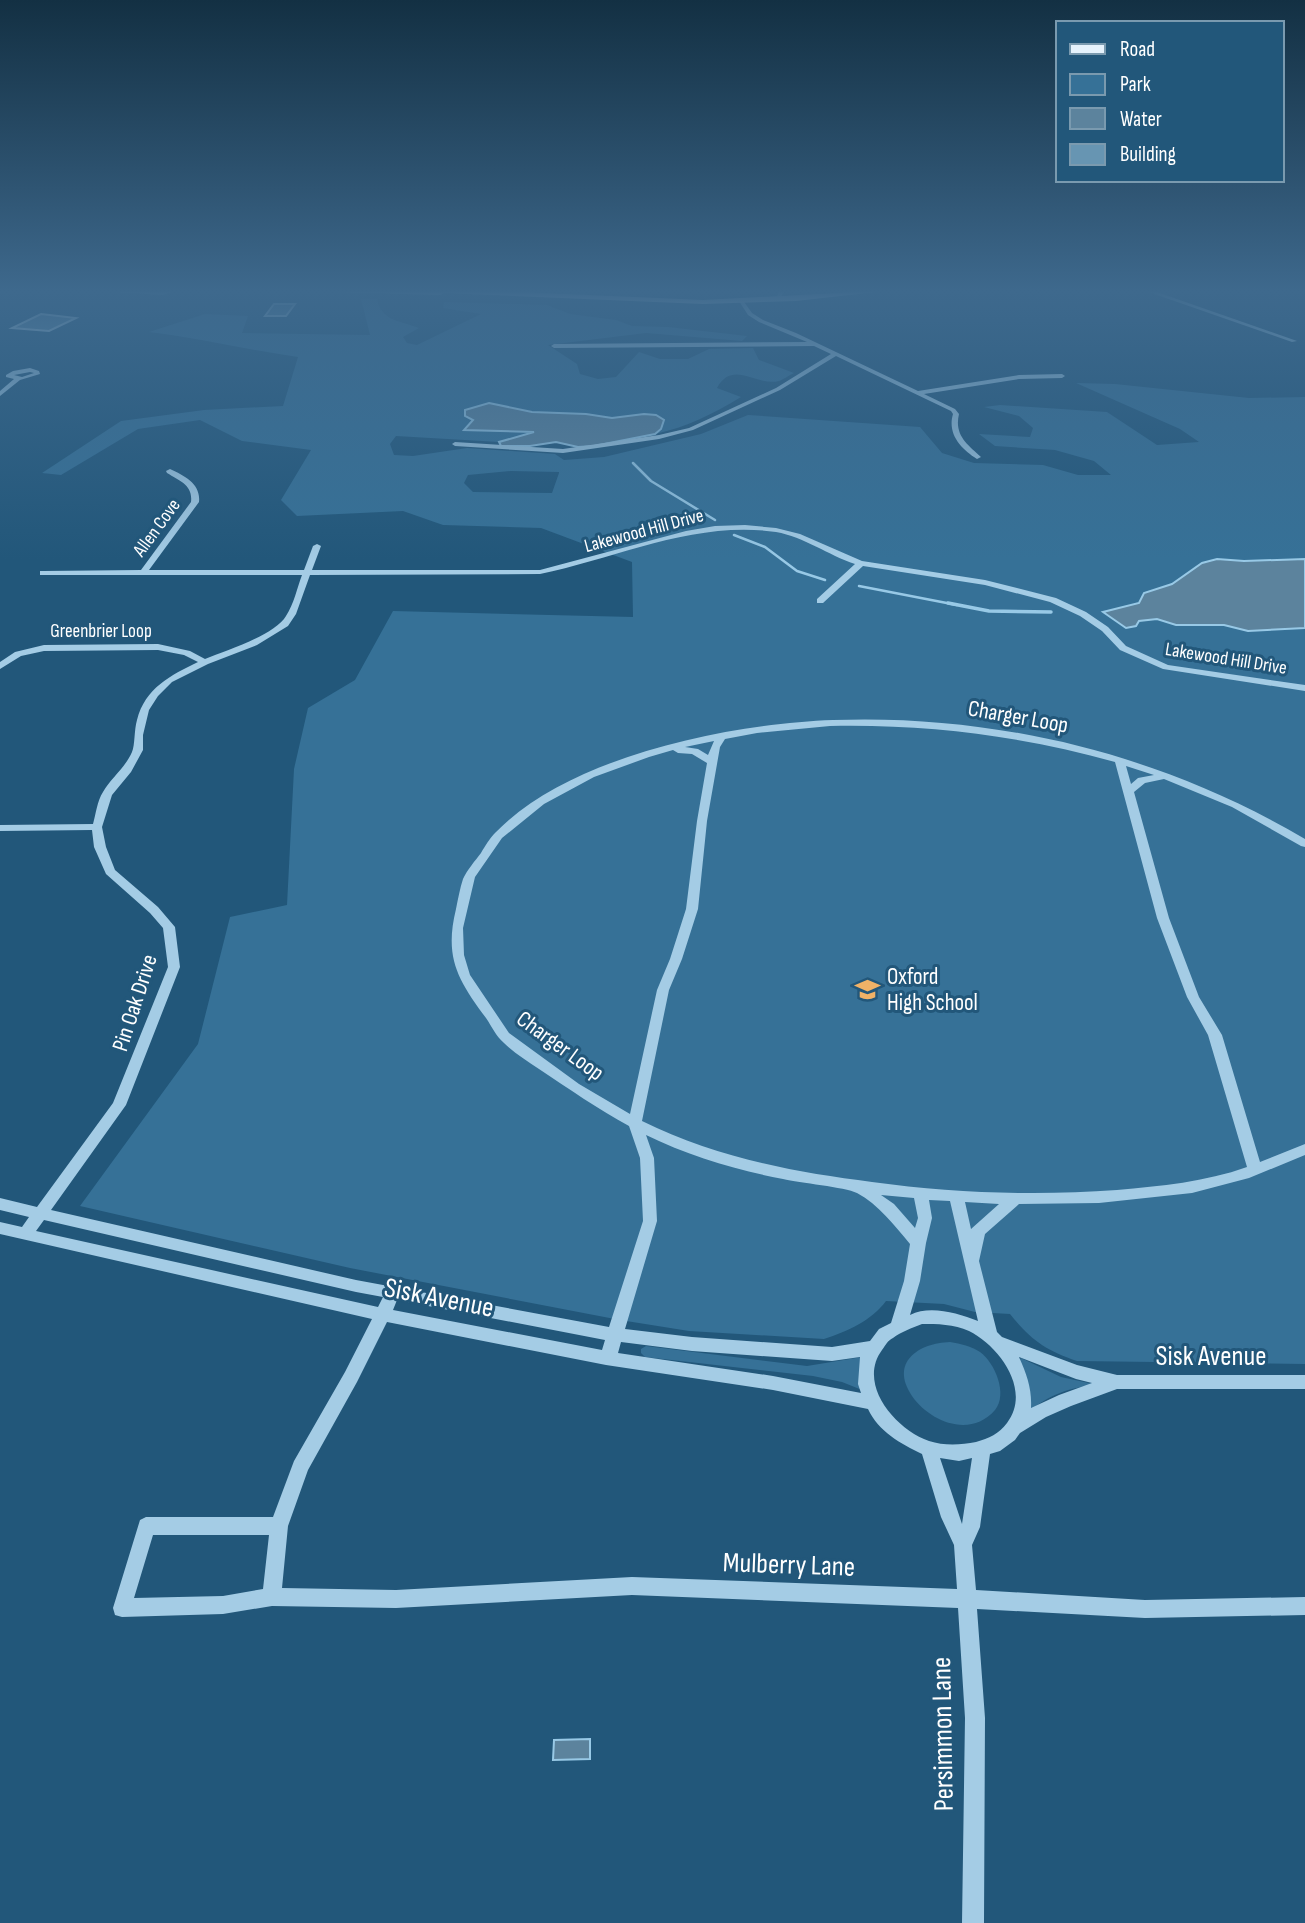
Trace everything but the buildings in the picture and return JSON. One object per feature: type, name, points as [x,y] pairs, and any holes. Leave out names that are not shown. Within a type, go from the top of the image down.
[{"type":"street","points":[[0,394],[17,380]]},
{"type":"street","points":[[455,444],[563,451],[659,437],[691,429],[794,380]]},
{"type":"street","points":[[888,380],[953,410],[956,414],[953,430],[957,438],[977,457]]},
{"type":"street","points":[[917,393],[1002,380]]},
{"type":"street","name":"Allen Cove","points":[[143,573],[194,502],[196,493],[191,484],[170,471]]},
{"type":"street","name":"Lakewood Hill Drive","points":[[43,573],[540,572],[570,567],[686,532],[732,527],[779,530],[861,563],[985,583],[1053,600],[1083,614],[1105,629],[1130,652],[1166,667],[1305,688]]},
{"type":"street","points":[[0,828],[97,827],[107,794],[127,770],[138,750],[138,735],[144,710],[154,694],[169,680],[205,662],[254,643],[285,624],[292,614],[317,546]]},
{"type":"street","points":[[820,601],[861,563]]},
{"type":"street","name":"Greenbrier Loop","points":[[0,666],[18,653],[44,648],[158,648],[187,653],[205,662]]},
{"type":"street","name":"Charger Loop","points":[[1305,844],[1226,800],[1167,777],[1120,761],[1008,734],[906,723],[805,725],[721,737],[664,750],[585,778],[547,797],[509,825],[476,864],[461,897],[456,931],[460,973],[505,1037],[561,1079],[635,1123],[672,1141],[785,1176],[957,1199],[1014,1200],[1144,1194],[1205,1185],[1305,1149]]},
{"type":"street","points":[[608,1358],[650,1221],[647,1158],[635,1123],[663,990],[676,959],[691,909],[712,762],[715,747],[721,737]]},
{"type":"street","points":[[664,750],[694,751],[712,762]]},
{"type":"street","points":[[1120,761],[1171,943],[1194,997],[1215,1035],[1255,1169]]},
{"type":"street","points":[[1128,792],[1142,780],[1167,777]]},
{"type":"street","name":"Pin Oak Drive","points":[[25,1234],[119,1105],[174,967],[169,927],[154,910],[110,872],[100,847],[97,827]]},
{"type":"street","points":[[857,1186],[889,1208],[918,1243]]},
{"type":"street","points":[[871,1348],[882,1334],[899,1323],[912,1281],[925,1218],[921,1195]]},
{"type":"street","points":[[957,1199],[971,1261],[994,1338],[1016,1363],[1024,1386],[1023,1409],[1013,1430]]},
{"type":"street","points":[[971,1261],[978,1231],[1014,1200]]},
{"type":"street","name":"Sisk Avenue","points":[[0,1204],[393,1293],[616,1335],[692,1344],[832,1354],[871,1348],[865,1366],[865,1384],[872,1404],[881,1419],[895,1432],[929,1450],[956,1454],[982,1450],[1000,1442],[1037,1412],[1059,1401],[1117,1382]]},
{"type":"street","name":"Sisk Avenue","points":[[0,1228],[383,1314],[608,1358],[829,1392],[872,1404]]},
{"type":"street","points":[[272,1597],[279,1526],[300,1467],[393,1293]]},
{"type":"street","name":"Sisk Avenue","points":[[899,1323],[920,1317],[944,1317],[967,1322],[994,1338],[1076,1372],[1117,1382],[1305,1382]]},
{"type":"street","name":"Persimmon Lane","points":[[929,1450],[950,1517],[963,1545],[975,1718],[973,1923]]},
{"type":"street","name":"Persimmon Lane","points":[[963,1545],[971,1527],[982,1450]]},
{"type":"street","name":"Mulberry Lane","points":[[279,1526],[146,1526],[122,1608],[223,1605],[272,1597],[396,1599],[632,1587],[966,1599],[1145,1609],[1305,1606]]},
{"type":"green space","points":[[291,380],[723,380],[717,388],[741,397],[700,419],[655,434],[661,429],[664,420],[655,415],[612,418],[532,412],[489,403],[465,410],[473,420],[465,430],[525,431],[534,432],[533,434],[499,442],[396,436],[390,444],[394,455],[413,456],[467,448],[555,454],[564,460],[604,457],[701,434],[748,415],[920,427],[942,453],[974,463],[1043,465],[1078,475],[1111,475],[1094,461],[1055,450],[995,446],[979,434],[1030,437],[1033,428],[1019,416],[984,407],[1000,405],[1107,412],[1157,445],[1199,442],[1180,429],[1076,383],[1115,384],[1249,398],[1305,397],[1305,559],[1217,559],[1202,563],[1172,584],[1144,593],[1140,603],[1104,612],[1139,621],[1157,619],[1176,625],[1224,625],[1248,631],[1305,628],[1305,1364],[1077,1361],[1039,1343],[1010,1314],[975,1312],[944,1304],[886,1301],[858,1324],[824,1339],[689,1331],[350,1268],[80,1206],[198,1044],[230,917],[287,905],[294,769],[308,708],[355,680],[393,611],[633,617],[632,562],[541,528],[443,525],[403,511],[297,516],[281,500],[311,450],[242,441],[200,420],[138,429],[61,475],[42,473],[121,421],[204,410],[283,406]],"holes":[[[511,471],[559,472],[552,493],[473,492],[464,483],[468,475]]]},
{"type":"green space","points":[[758,380],[781,380],[770,382]]},
{"type":"green space","points":[[950,1342],[980,1352],[990,1363],[998,1379],[999,1403],[985,1419],[974,1424],[962,1425],[939,1419],[919,1405],[906,1384],[904,1373],[911,1357],[928,1346]]},
{"type":"green space","points":[[646,1346],[807,1366],[862,1357],[862,1390],[842,1382],[813,1376],[645,1357],[641,1349]]},
{"type":"green space","points":[[1021,1358],[1061,1377],[1098,1385],[1059,1393],[1026,1414],[1018,1361]]},
{"type":"water","points":[[489,403],[532,412],[612,418],[644,414],[656,415],[664,420],[661,429],[655,434],[594,446],[578,447],[556,442],[530,446],[501,446],[499,442],[534,432],[464,430],[473,420],[465,416],[465,410]]},
{"type":"water","points":[[1217,559],[1305,559],[1305,628],[1248,631],[1224,625],[1176,625],[1157,619],[1139,621],[1136,626],[1126,628],[1103,612],[1139,603],[1144,593],[1172,584],[1202,563]]},
{"type":"water","points":[[590,1739],[590,1759],[553,1760],[554,1740]]},
{"type":"waterway","points":[[633,463],[651,481],[715,520]]},
{"type":"waterway","points":[[734,535],[765,547],[797,571],[825,580]]},
{"type":"waterway","points":[[859,586],[957,605]]},
{"type":"waterway","points":[[948,603],[989,611],[1051,612]]},
{"type":"place","name":"Oxford High School","points":[[867,990]]}]
